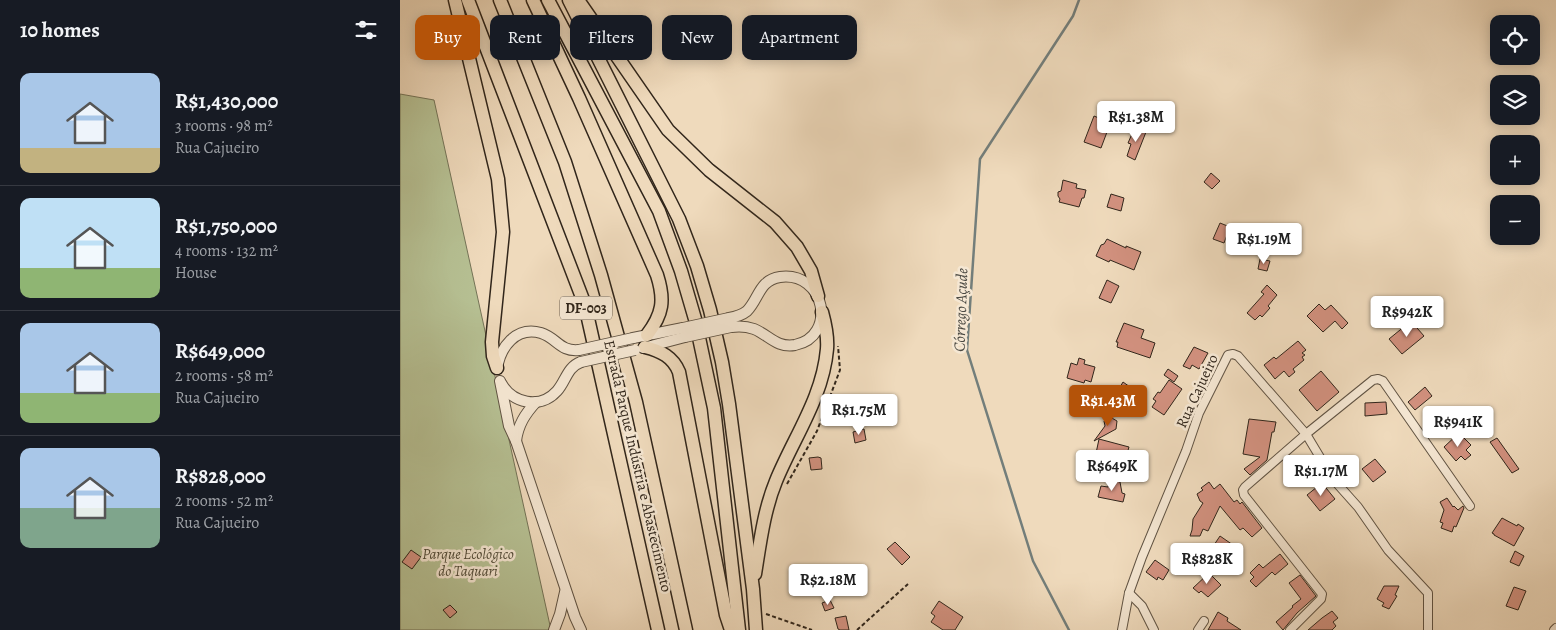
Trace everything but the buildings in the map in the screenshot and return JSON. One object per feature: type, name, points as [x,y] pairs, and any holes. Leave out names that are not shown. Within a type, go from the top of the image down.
[{"type":"main road","points":[[455,0],[498,179],[503,232],[492,342],[493,356],[497,368]]},
{"type":"main road","name":"Estrada Parque Indústria e Abastecimento","points":[[468,0],[585,305],[658,630]]},
{"type":"main road","name":"Estrada Parque Indústria e Abastecimento","points":[[500,0],[566,162],[600,276],[636,402],[686,630]]},
{"type":"main road","points":[[533,0],[658,275],[662,289],[662,307],[655,324],[642,344],[664,354],[677,366],[679,372],[726,615],[731,630]]},
{"type":"main road","points":[[548,0],[659,211],[681,271],[695,319],[714,408],[739,630]]},
{"type":"main road","points":[[568,0],[679,219],[697,266],[710,310],[729,404],[753,588],[756,630]]},
{"type":"main road","points":[[578,0],[668,130],[709,170],[775,222],[797,247],[811,270],[818,296]]},
{"type":"main road","points":[[753,588],[762,529],[775,482],[811,408],[822,376],[827,348],[822,312]]},
{"type":"street","points":[[516,441],[519,424],[528,410],[536,402],[556,392],[572,367],[581,362],[642,344],[730,323],[747,311],[764,285],[770,280],[788,277],[806,283],[818,296],[822,312],[817,329],[803,342],[795,345],[777,344],[754,329],[730,323]]},
{"type":"street","points":[[580,628],[516,441],[509,426],[497,368],[506,344],[518,334],[526,332],[541,333],[548,336],[567,350],[579,350],[633,338],[642,344]]},
{"type":"street","name":"Rua Cajueiro","points":[[1122,630],[1129,593],[1142,557],[1186,452],[1200,413],[1228,355],[1238,356],[1306,434]]},
{"type":"street","points":[[1290,630],[1321,599],[1322,594],[1244,495],[1243,490],[1306,434],[1373,380],[1383,381],[1470,506]]},
{"type":"street","points":[[500,382],[512,397],[520,401],[536,402]]},
{"type":"street","points":[[1306,434],[1333,479],[1358,507],[1388,550],[1428,593],[1428,630]]},
{"type":"street","points":[[555,630],[562,609],[565,588]]},
{"type":"street","points":[[1129,593],[1142,606],[1154,630]]},
{"type":"street","points":[[1198,630],[1204,621]]},
{"type":"street","points":[[555,630],[566,624],[580,628]]},
{"type":"path","points":[[857,630],[908,584]]},
{"type":"path","points":[[754,611],[812,630]]},
{"type":"green space","name":"Parque Ecológico do Taquari","points":[[400,94],[434,100],[551,630],[400,630]]},
{"type":"waterway","name":"Córrego Açude","points":[[1069,630],[1033,561],[967,350],[980,159],[1073,16],[1079,0]]}]
